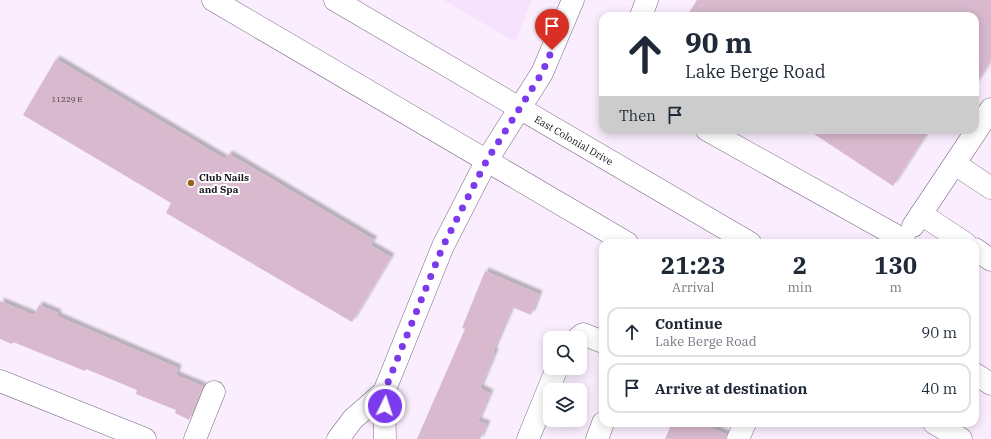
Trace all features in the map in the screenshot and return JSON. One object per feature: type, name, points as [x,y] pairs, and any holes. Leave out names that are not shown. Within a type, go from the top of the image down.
[{"type":"main road","points":[[213,0],[620,239]]},
{"type":"main road","name":"East Colonial Drive","points":[[335,0],[743,239]]},
{"type":"main road","points":[[385,439],[384,392],[443,246],[487,160],[542,73],[572,0]]},
{"type":"main road","points":[[642,12],[647,0]]},
{"type":"main road","points":[[979,129],[990,113]]},
{"type":"main road","points":[[714,134],[899,239]]},
{"type":"main road","points":[[906,239],[976,134]]},
{"type":"main road","points":[[955,164],[991,188]]},
{"type":"main road","points":[[921,214],[959,239]]},
{"type":"main road","points":[[979,252],[991,260]]},
{"type":"main road","points":[[587,336],[599,340]]},
{"type":"main road","points":[[528,439],[554,375]]},
{"type":"main road","points":[[979,376],[991,384]]},
{"type":"main road","points":[[0,381],[145,439]]},
{"type":"main road","points":[[195,439],[214,392]]},
{"type":"main road","points":[[338,439],[353,419],[384,392]]},
{"type":"main road","points":[[597,439],[602,427]]},
{"type":"main road","points":[[738,439],[743,427]]},
{"type":"main road","points":[[941,427],[961,439]]},
{"type":"shaded area","points":[[443,0],[532,0],[515,42]]},
{"type":"building","points":[[697,0],[991,0],[991,60],[979,79],[979,12],[690,12]]},
{"type":"building","points":[[56,59],[225,159],[229,154],[374,240],[370,245],[391,257],[352,322],[166,213],[171,203],[23,115]]},
{"type":"building","points":[[814,134],[926,134],[893,186]]},
{"type":"building","points":[[485,271],[539,294],[531,315],[512,307],[493,351],[495,352],[480,388],[490,393],[478,421],[487,424],[480,439],[417,439],[465,329],[462,328]]},
{"type":"building","points":[[0,301],[34,315],[39,305],[58,313],[57,316],[178,368],[176,375],[203,386],[189,420],[175,413],[176,410],[136,394],[137,390],[86,369],[85,371],[13,342],[12,344],[0,339]]},
{"type":"building","points":[[670,427],[709,427],[726,434],[726,439],[665,439]]},
{"type":"place","name":"Club Nails and Spa","points":[[191,183]]},
{"type":"route","points":[[385,406],[384,392],[443,246],[487,160],[542,73],[552,50]]}]
